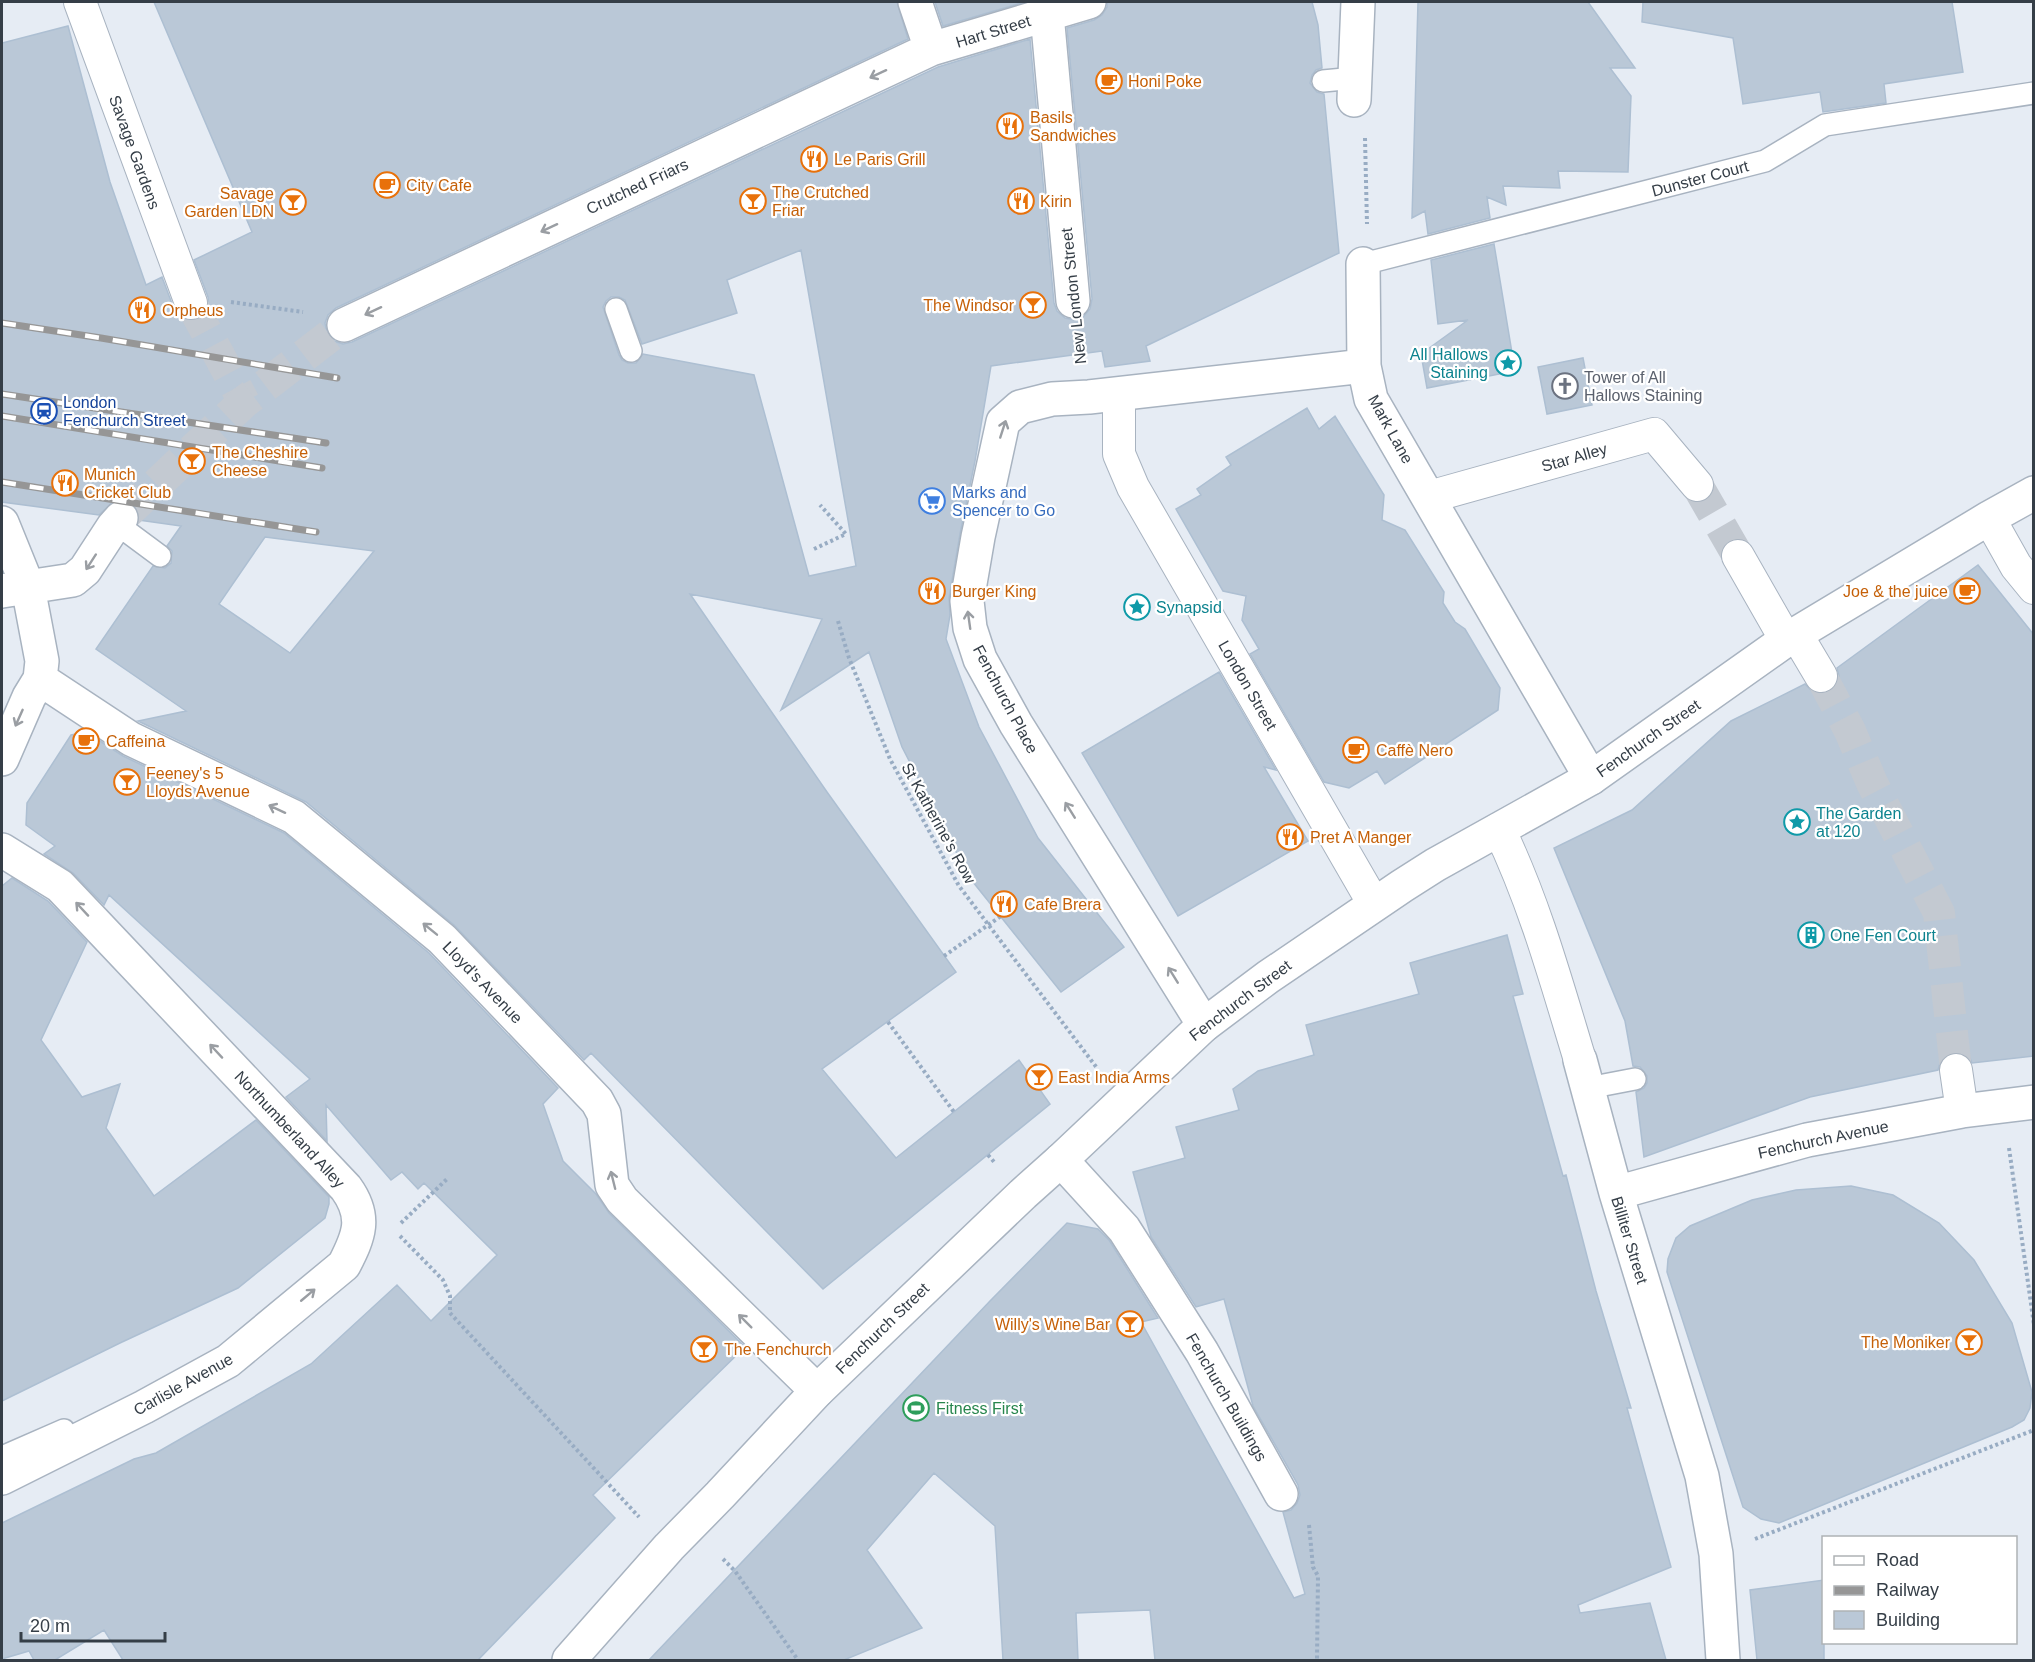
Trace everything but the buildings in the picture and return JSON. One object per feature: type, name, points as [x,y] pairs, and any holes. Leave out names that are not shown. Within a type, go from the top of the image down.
[{"type":"street","name":"Savage Gardens","points":[[80,2],[189,300]]},
{"type":"street","points":[[915,2],[931,49]]},
{"type":"street","name":"Hart Street","points":[[931,49],[1089,2]]},
{"type":"street","points":[[1355,89],[1358,2]]},
{"type":"street","name":"New London Street","points":[[1047,14],[1073,302]]},
{"type":"street","name":"Crutched Friars","points":[[349,322],[584,222],[931,49]]},
{"type":"street","name":"Mark Lane","points":[[1363,264],[1364,366],[1371,399],[1591,778]]},
{"type":"street","points":[[1104,395],[1364,366]]},
{"type":"street","name":"London Street","points":[[1104,395],[1119,454],[1133,487],[1374,904]]},
{"type":"street","name":"Fenchurch Place","points":[[1104,395],[1052,399],[1020,407],[1004,422],[978,537],[967,601],[970,628],[980,659],[1016,724],[1204,1025]]},
{"type":"street","name":"Star Alley","points":[[1429,497],[1654,434],[1697,485]]},
{"type":"street","name":"Fenchurch Street","points":[[569,1660],[669,1547],[816,1391],[1204,1025],[1268,977],[1374,904],[1435,865],[1591,778],[1791,637],[2034,493]]},
{"type":"street","points":[[1989,518],[2016,566],[2034,588]]},
{"type":"street","points":[[15,589],[73,580],[86,570],[117,522]]},
{"type":"street","points":[[2,523],[15,589],[40,643],[42,661],[40,679],[29,697],[2,759]]},
{"type":"street","points":[[1738,555],[1791,637],[1821,676]]},
{"type":"street","name":"Lloyd's Avenue","points":[[40,679],[131,739],[294,817],[442,939],[597,1101],[604,1114],[612,1185],[622,1200],[816,1391]]},
{"type":"street","name":"Billiter Street","points":[[1499,829],[1520,872],[1534,910],[1584,1074],[1616,1193],[1702,1476],[1716,1554],[1723,1660]]},
{"type":"street","name":"Northumberland Alley","points":[[2,850],[60,886],[346,1188],[356,1202],[360,1228]]},
{"type":"street","points":[[1956,1070],[1962,1111]]},
{"type":"street","name":"Fenchurch Avenue","points":[[1616,1193],[1807,1140],[1962,1111],[2018,1104]]},
{"type":"street","name":"Fenchurch Buildings","points":[[1061,1160],[1124,1229],[1202,1352],[1281,1494]]},
{"type":"street","name":"Carlisle Avenue","points":[[2,1478],[228,1361],[344,1265],[360,1228]]},
{"type":"lane","points":[[1323,81],[1355,89]]},
{"type":"lane","name":"Dunster Court","points":[[1363,264],[1765,160],[1825,125],[2034,93]]},
{"type":"lane","points":[[616,309],[631,351]]},
{"type":"lane","points":[[117,522],[160,556]]},
{"type":"lane","points":[[1584,1074],[1635,1079]]},
{"type":"lane","points":[[2,1457],[228,1361]]},
{"type":"path","points":[[1355,89],[1364,110],[1367,248],[1363,264]]},
{"type":"path","points":[[189,300],[349,322]]},
{"type":"path","points":[[814,549],[846,534],[820,505]]},
{"type":"path","name":"St Katherine's Row","points":[[838,621],[849,658],[890,759],[959,886],[1123,1101]]},
{"type":"path","points":[[944,956],[1001,916]]},
{"type":"path","points":[[888,1022],[954,1112]]},
{"type":"path","points":[[2018,1104],[2034,1325]]},
{"type":"path","points":[[447,1179],[393,1230],[443,1281],[450,1296],[450,1313],[619,1498],[669,1547]]},
{"type":"path","points":[[1716,1554],[2034,1430]]},
{"type":"path","points":[[1281,1494],[1309,1526],[1313,1567],[1318,1576],[1317,1660]]},
{"type":"path","points":[[723,1559],[735,1571],[798,1660]]},
{"type":"tunnel","points":[[191,303],[244,402]]},
{"type":"tunnel","points":[[121,518],[244,402],[344,325]]},
{"type":"tunnel","points":[[1697,485],[1738,556]]},
{"type":"tunnel","points":[[1821,676],[1850,731],[1872,783],[1939,913],[1956,1070]]},
{"type":"railway","points":[[2,323],[337,378]]},
{"type":"railway","points":[[2,394],[326,443]]},
{"type":"railway","points":[[2,416],[322,468]]},
{"type":"railway","points":[[2,482],[316,532]]},
{"type":"place","name":"Honi Poke","points":[[1109,81]]},
{"type":"place","name":"Basils Sandwiches","points":[[1010,126]]},
{"type":"place","name":"Le Paris Grill","points":[[814,159]]},
{"type":"place","name":"City Cafe","points":[[387,185]]},
{"type":"place","name":"The Crutched Friar","points":[[753,201]]},
{"type":"place","name":"Kirin","points":[[1021,201]]},
{"type":"place","name":"Savage Garden LDN","points":[[293,202]]},
{"type":"place","name":"The Windsor","points":[[1033,305]]},
{"type":"place","name":"Orpheus","points":[[142,310]]},
{"type":"place","name":"All Hallows Staining","points":[[1508,363]]},
{"type":"place","name":"Tower of All Hallows Staining","points":[[1565,386]]},
{"type":"place","name":"London Fenchurch Street","points":[[44,411]]},
{"type":"place","name":"The Cheshire Cheese","points":[[192,461]]},
{"type":"place","name":"Munich Cricket Club","points":[[65,483]]},
{"type":"place","name":"Marks and Spencer to Go","points":[[932,501]]},
{"type":"place","name":"Burger King","points":[[932,591]]},
{"type":"place","name":"Joe & the juice","points":[[1967,591]]},
{"type":"place","name":"Synapsid","points":[[1137,607]]},
{"type":"place","name":"Caffeina","points":[[86,741]]},
{"type":"place","name":"Caffè Nero","points":[[1356,750]]},
{"type":"place","name":"Feeney's 5 Lloyds Avenue","points":[[127,782]]},
{"type":"place","name":"The Garden at 120","points":[[1797,822]]},
{"type":"place","name":"Pret A Manger","points":[[1290,837]]},
{"type":"place","name":"Cafe Brera","points":[[1004,904]]},
{"type":"place","name":"One Fen Court","points":[[1811,935]]},
{"type":"place","name":"East India Arms","points":[[1039,1077]]},
{"type":"place","name":"Willy's Wine Bar","points":[[1130,1324]]},
{"type":"place","name":"The Moniker","points":[[1969,1342]]},
{"type":"place","name":"The Fenchurch","points":[[704,1349]]},
{"type":"place","name":"Fitness First","points":[[916,1408]]}]
